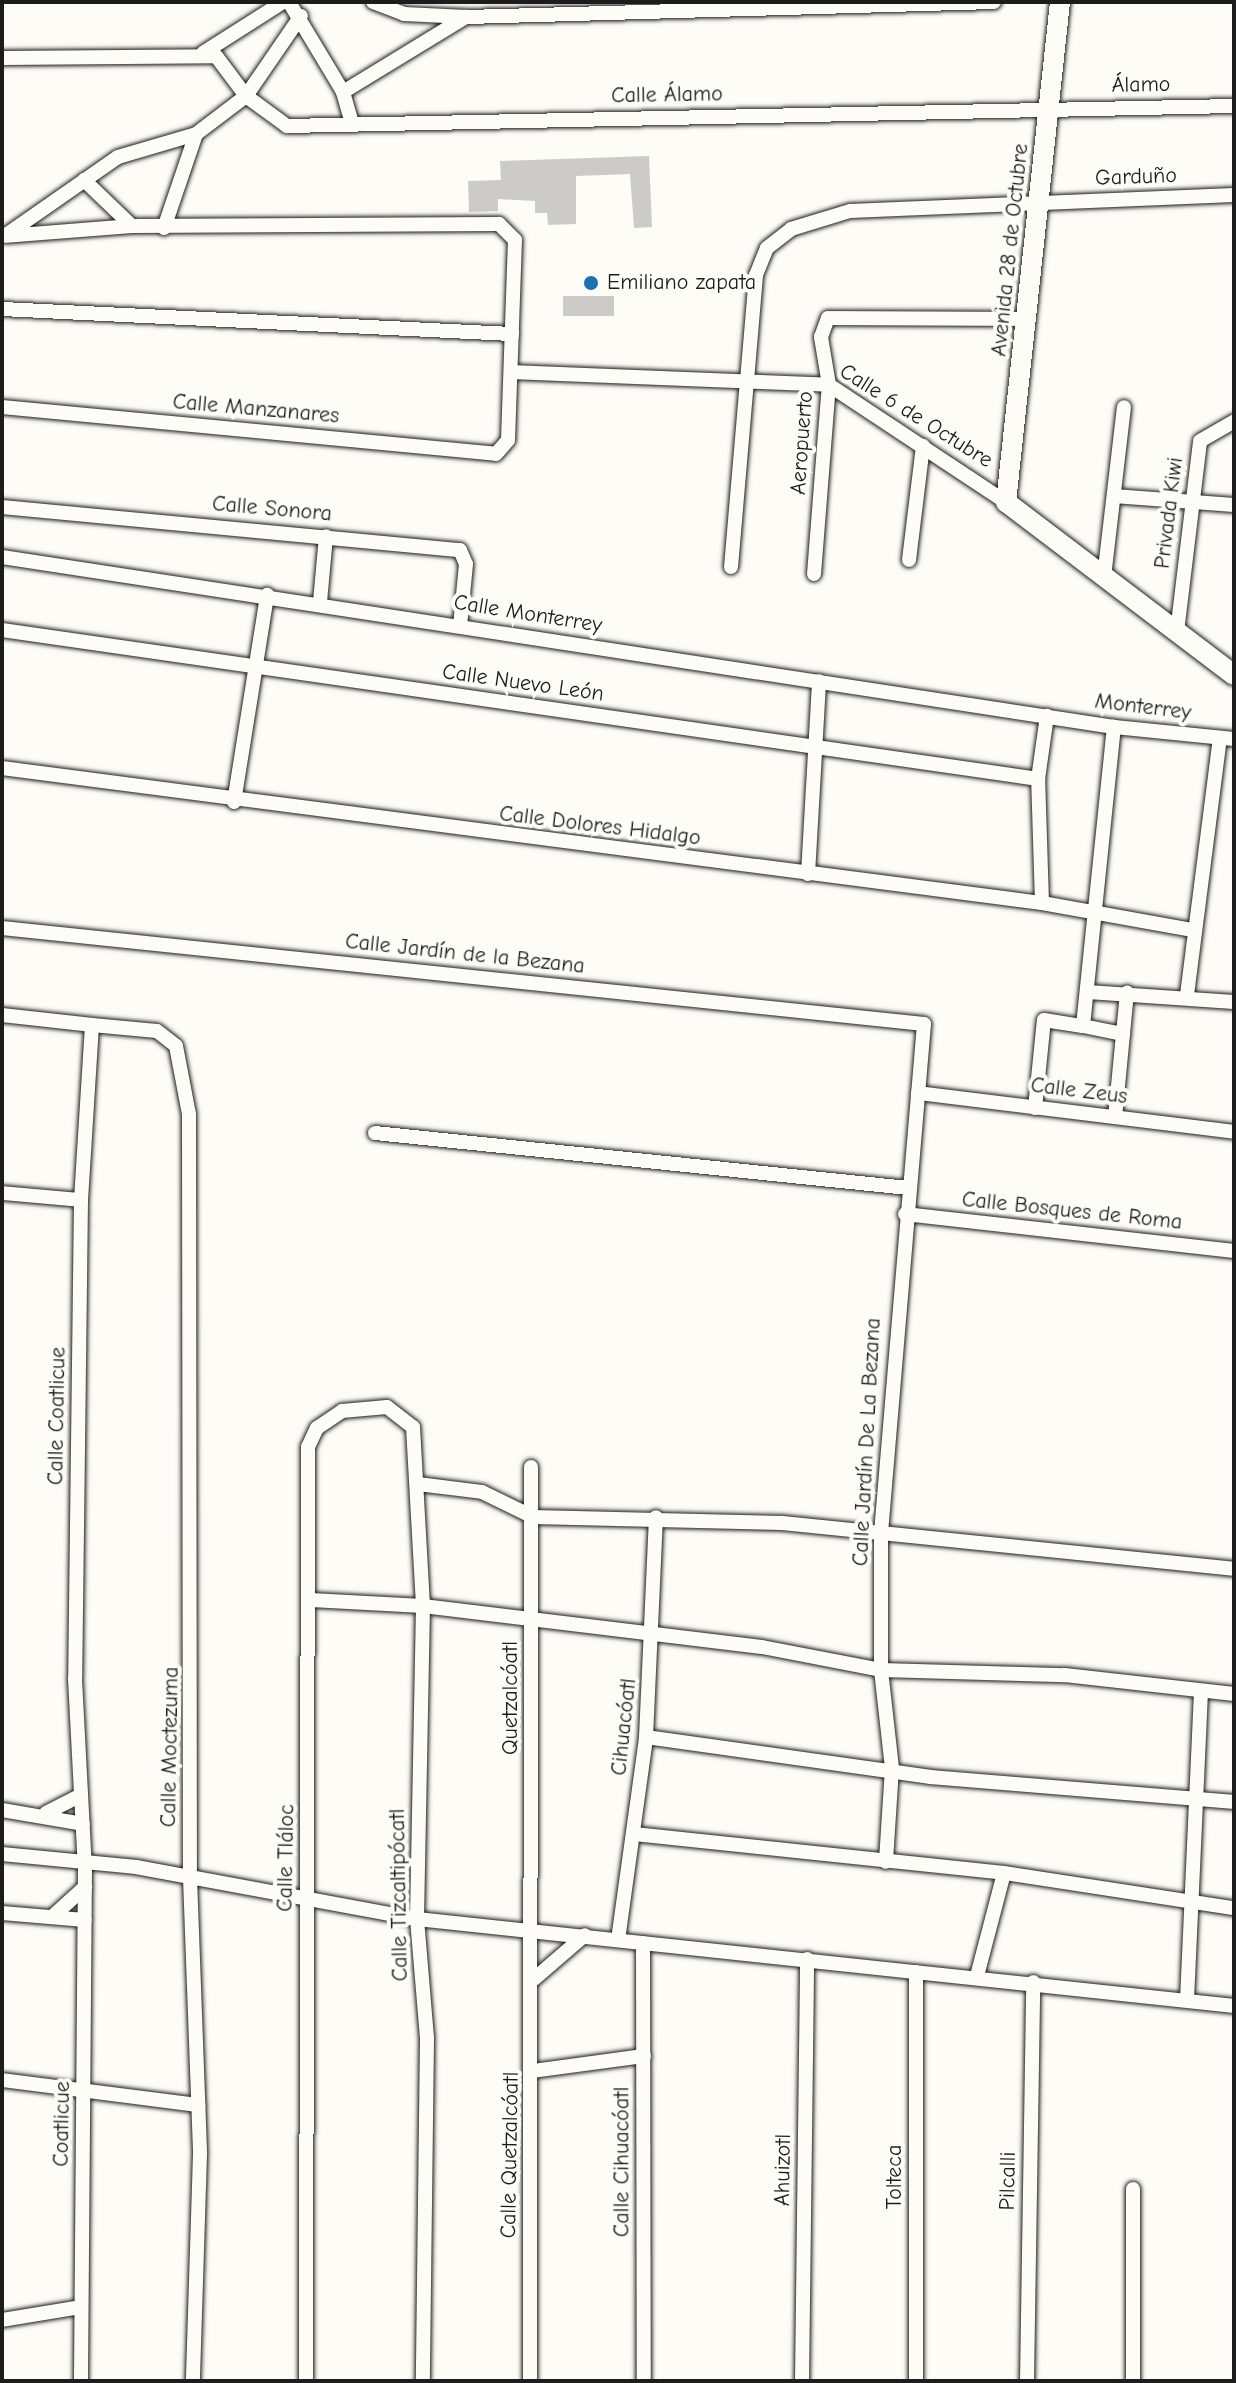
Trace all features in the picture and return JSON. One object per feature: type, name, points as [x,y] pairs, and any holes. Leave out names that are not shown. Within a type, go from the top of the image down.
[{"type":"street","points":[[203,53],[286,2],[301,16],[343,92],[352,124]]},
{"type":"street","points":[[373,2],[404,14],[467,17],[571,8],[994,2]]},
{"type":"street","points":[[456,2],[467,17]]},
{"type":"street","name":"Avenida 28 de Octubre","points":[[1006,502],[1060,2]]},
{"type":"street","points":[[4,236],[118,157],[196,134],[246,96],[301,16]]},
{"type":"street","points":[[343,92],[467,17]]},
{"type":"street","points":[[2,58],[203,53],[216,56],[246,96]]},
{"type":"street","name":"Calle Álamo","points":[[246,96],[287,126],[1048,109]]},
{"type":"street","name":"Álamo","points":[[1048,109],[1234,106]]},
{"type":"street","points":[[164,228],[196,134]]},
{"type":"street","points":[[84,180],[132,226]]},
{"type":"street","name":"Garduño","points":[[731,567],[744,381],[756,275],[767,248],[791,229],[850,211],[1234,195]]},
{"type":"street","points":[[4,236],[132,226],[499,224],[515,240],[511,372]]},
{"type":"street","points":[[2,309],[512,334]]},
{"type":"street","name":"Aeropuerto","points":[[814,574],[829,385],[821,337],[828,318],[1028,319]]},
{"type":"street","name":"Calle 6 de Octubre","points":[[511,372],[829,385],[1006,502],[1234,675]]},
{"type":"street","name":"Calle Manzanares","points":[[2,407],[505,450],[511,372]]},
{"type":"street","points":[[1104,577],[1124,407]]},
{"type":"street","name":"Privada Kiwi","points":[[1177,632],[1200,441],[1234,421]]},
{"type":"street","points":[[909,560],[923,446]]},
{"type":"street","points":[[1114,496],[1234,505]]},
{"type":"street","name":"Calle Sonora","points":[[2,507],[460,550],[466,564],[460,626]]},
{"type":"street","points":[[320,602],[326,536]]},
{"type":"street","name":"Calle Monterrey","points":[[2,557],[320,602],[1047,716]]},
{"type":"street","points":[[234,802],[253,667],[267,595]]},
{"type":"street","name":"Calle Nuevo León","points":[[2,630],[1038,779]]},
{"type":"street","points":[[808,874],[819,681]]},
{"type":"street","points":[[1042,903],[1038,779],[1047,716]]},
{"type":"street","name":"Monterrey","points":[[1047,716],[1114,727],[1227,738]]},
{"type":"street","points":[[1083,1026],[1092,914],[1114,727]]},
{"type":"street","points":[[1187,995],[1192,930],[1227,738]]},
{"type":"street","name":"Calle Dolores Hidalgo","points":[[2,768],[234,802],[1042,903],[1192,930]]},
{"type":"street","name":"Calle Jardín de la Bezana","points":[[2,928],[924,1024]]},
{"type":"street","points":[[1088,992],[1187,995],[1233,1006]]},
{"type":"street","points":[[1115,1117],[1127,993]]},
{"type":"street","points":[[2,1015],[33,1014],[92,1025]]},
{"type":"street","points":[[1035,1108],[1044,1020],[1123,1034]]},
{"type":"street","name":"Calle Jardín De La Bezana","points":[[886,1862],[892,1768],[881,1670],[881,1533],[905,1214],[924,1024]]},
{"type":"street","name":"Calle Moctezuma","points":[[92,1025],[157,1031],[176,1046],[189,1114],[190,1878],[198,2105],[193,2381]]},
{"type":"street","name":"Calle Coatlicue","points":[[85,1867],[75,1679],[81,1200],[92,1025]]},
{"type":"street","name":"Calle Zeus","points":[[918,1093],[1234,1132]]},
{"type":"street","points":[[375,1133],[908,1188]]},
{"type":"street","points":[[2,1193],[81,1200]]},
{"type":"street","name":"Calle Bosques de Roma","points":[[905,1214],[1234,1251]]},
{"type":"street","name":"Calle Tláloc","points":[[306,2381],[311,1600],[308,1447],[317,1428],[342,1411],[401,1411]]},
{"type":"street","name":"Calle Tizcaltipócatl","points":[[401,1411],[413,1427],[423,1606],[417,1919],[427,2038],[423,2381]]},
{"type":"street","name":"Quetzalcóatl","points":[[531,1467],[534,1929]]},
{"type":"street","points":[[418,1484],[482,1492],[533,1517],[656,1517],[881,1533],[1234,1569]]},
{"type":"street","name":"Cihuacóatl","points":[[618,1940],[646,1737],[654,1637],[656,1517]]},
{"type":"street","points":[[311,1600],[423,1606],[654,1637],[762,1647],[881,1670],[1065,1675],[1234,1694]]},
{"type":"street","points":[[1187,2000],[1201,1691]]},
{"type":"street","points":[[646,1737],[892,1768],[931,1777],[1234,1802]]},
{"type":"street","points":[[46,1813],[81,1795]]},
{"type":"street","points":[[2,1810],[46,1813],[83,1824]]},
{"type":"street","points":[[634,1834],[1004,1873],[1234,1908]]},
{"type":"street","points":[[2,1854],[85,1867],[136,1867],[307,1902],[417,1919],[977,1976],[1234,2006]]},
{"type":"street","name":"Coatlicue","points":[[81,2381],[85,1867]]},
{"type":"street","points":[[977,1976],[1004,1873]]},
{"type":"street","points":[[52,1917],[85,1887]]},
{"type":"street","points":[[2,1913],[85,1920]]},
{"type":"street","name":"Calle Quetzalcóatl","points":[[530,2381],[534,1929]]},
{"type":"street","points":[[534,1979],[585,1935]]},
{"type":"street","name":"Calle Cihuacóatl","points":[[643,1943],[644,2381]]},
{"type":"street","name":"Ahuizotl","points":[[802,2381],[807,1959]]},
{"type":"street","name":"Tolteca","points":[[916,1972],[916,2381]]},
{"type":"street","name":"Pilcalli","points":[[1027,2381],[1033,1982]]},
{"type":"street","points":[[533,2071],[644,2056]]},
{"type":"street","points":[[2,2080],[85,2087],[198,2105]]},
{"type":"street","points":[[1133,2189],[1133,2381]]},
{"type":"street","points":[[2,2320],[81,2307]]},
{"type":"building","points":[[649,156],[652,227],[634,228],[630,174],[576,176],[576,224],[548,225],[547,213],[535,213],[535,201],[498,199],[498,211],[469,212],[468,181],[501,180],[500,161]]},
{"type":"building","points":[[563,296],[614,296],[614,316],[563,316]]},
{"type":"place","name":"Emiliano zapata","points":[[591,283]]}]
